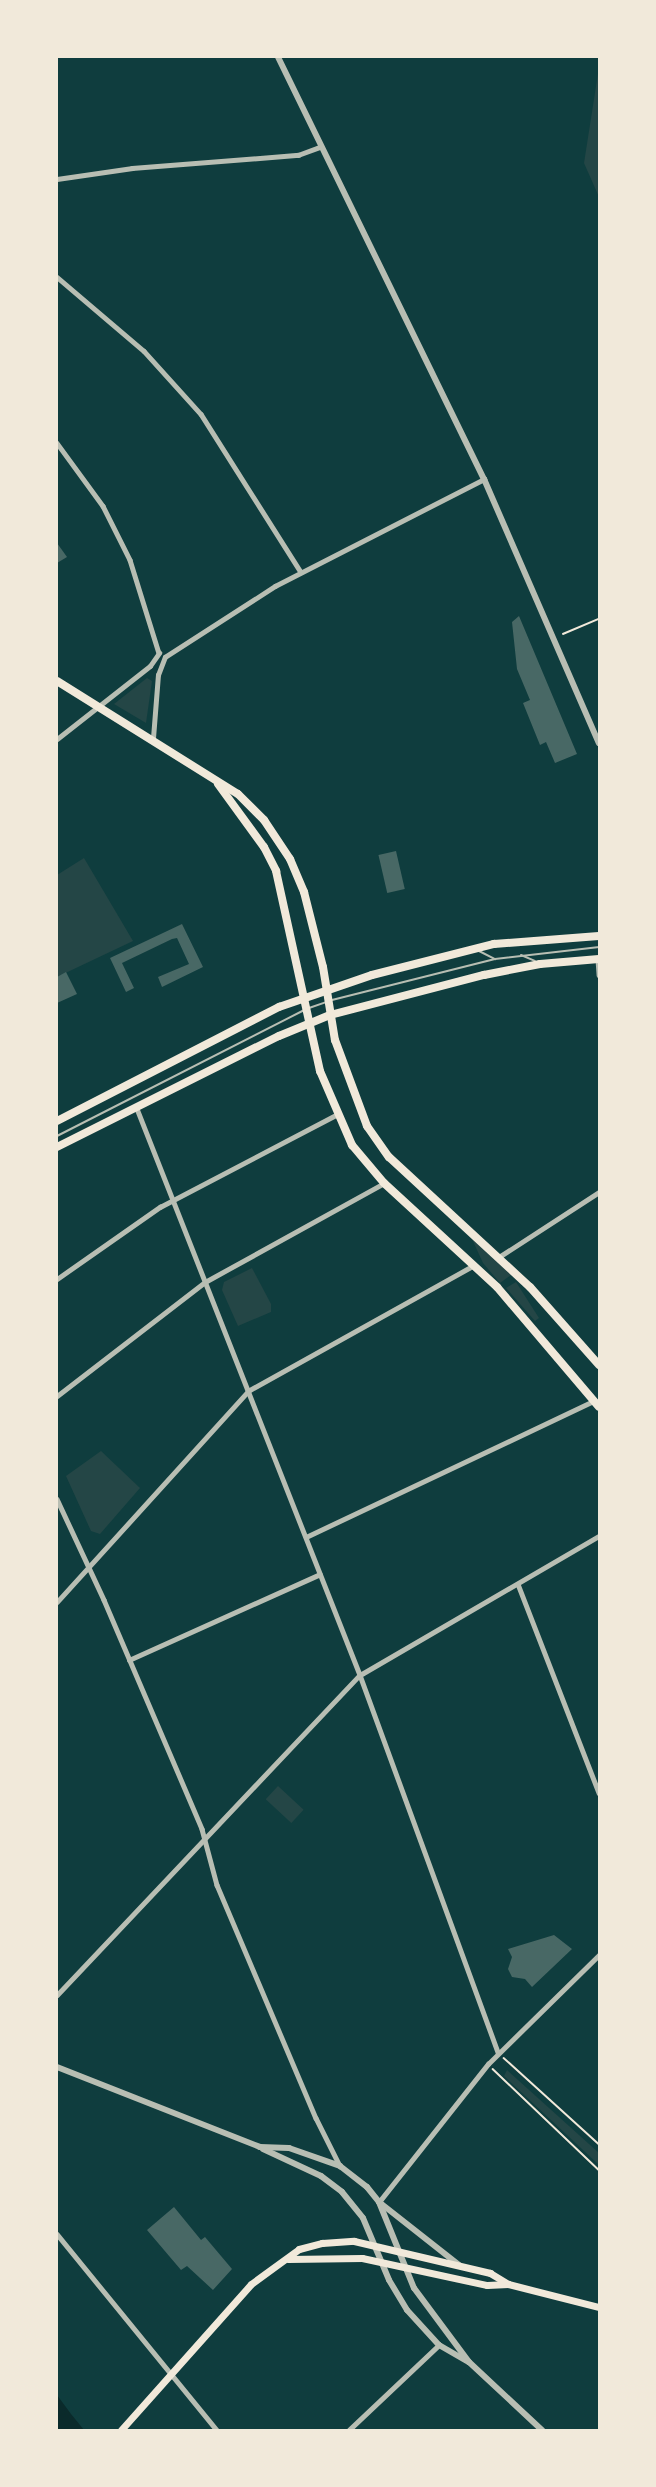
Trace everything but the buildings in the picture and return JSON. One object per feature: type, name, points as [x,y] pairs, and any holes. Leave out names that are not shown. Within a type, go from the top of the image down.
[{"type":"main road","points":[[57,681],[153,738],[217,783],[245,799],[290,859],[310,909],[330,1015],[353,1095],[375,1138],[415,1182],[499,1257],[599,1365]]},
{"type":"main road","points":[[217,783],[264,847],[276,871],[309,1024],[336,1115],[357,1152],[384,1183],[474,1265],[546,1341],[597,1404]]},
{"type":"main road","points":[[57,1121],[199,1047],[327,991],[472,948],[599,936]]},
{"type":"main road","points":[[57,1147],[136,1106],[330,1015],[540,964],[598,959]]},
{"type":"main road","points":[[121,2430],[251,2284],[299,2249],[322,2243],[375,2245],[490,2273],[508,2284]]},
{"type":"main road","points":[[288,2259],[348,2257],[381,2262],[487,2285],[508,2284],[599,2307]]},
{"type":"street","points":[[278,57],[484,479],[599,743]]},
{"type":"street","points":[[57,179],[132,168],[298,155],[320,147]]},
{"type":"street","points":[[57,277],[144,351],[201,414],[301,572]]},
{"type":"street","points":[[57,443],[103,506],[130,560],[159,653],[165,657]]},
{"type":"street","points":[[153,738],[158,675],[165,657],[301,572],[484,479]]},
{"type":"street","points":[[57,739],[150,666],[159,653]]},
{"type":"street","points":[[598,959],[599,975]]},
{"type":"street","points":[[136,1106],[360,1675],[498,2053]]},
{"type":"street","points":[[57,1279],[172,1200],[336,1115]]},
{"type":"street","points":[[57,1396],[205,1282],[384,1183]]},
{"type":"street","points":[[499,1257],[599,1192]]},
{"type":"street","points":[[57,1602],[248,1391],[474,1265]]},
{"type":"street","points":[[306,1537],[597,1404]]},
{"type":"street","points":[[57,1499],[129,1660],[204,1839],[217,1885],[316,2118],[340,2166]]},
{"type":"street","points":[[57,1995],[360,1675],[599,1536]]},
{"type":"street","points":[[129,1660],[320,1574]]},
{"type":"street","points":[[519,1584],[599,1793]]},
{"type":"street","points":[[379,2202],[488,2064],[599,1955]]},
{"type":"street","points":[[57,2067],[260,2147],[335,2186],[359,2213],[400,2301],[439,2345],[469,2362]]},
{"type":"street","points":[[260,2147],[289,2148],[340,2166],[368,2187],[379,2202],[405,2267],[421,2298],[469,2362],[542,2430]]},
{"type":"street","points":[[379,2202],[459,2265]]},
{"type":"street","points":[[57,2235],[218,2430]]},
{"type":"street","points":[[349,2430],[439,2345]]},
{"type":"lane","points":[[57,1136],[306,1009],[328,1001],[495,959],[599,947]]},
{"type":"lane","points":[[472,948],[495,959]]},
{"type":"lane","points":[[521,955],[540,964]]},
{"type":"path","points":[[563,634],[599,619]]},
{"type":"path","points":[[498,2053],[599,2144]]},
{"type":"path","points":[[488,2064],[599,2170]]},
{"type":"shaded area","points":[[599,67],[599,197],[584,163]]},
{"type":"shaded area","points":[[147,678],[152,681],[146,723],[114,704]]},
{"type":"shaded area","points":[[84,858],[133,941],[57,977],[57,875]]},
{"type":"shaded area","points":[[472,1239],[511,1275],[500,1283],[483,1263]]},
{"type":"shaded area","points":[[252,1268],[271,1304],[271,1312],[238,1326],[222,1290],[224,1282]]},
{"type":"shaded area","points":[[516,1282],[539,1318],[535,1321],[506,1288]]},
{"type":"shaded area","points":[[101,1451],[140,1488],[100,1534],[91,1531],[66,1476]]},
{"type":"shaded area","points":[[278,1786],[304,1810],[291,1823],[266,1799]]},
{"type":"shaded area","points":[[507,2070],[599,2153],[599,2165],[504,2076]]},
{"type":"shaded area","points":[[57,2395],[71,2414],[84,2430],[57,2430]]}]
